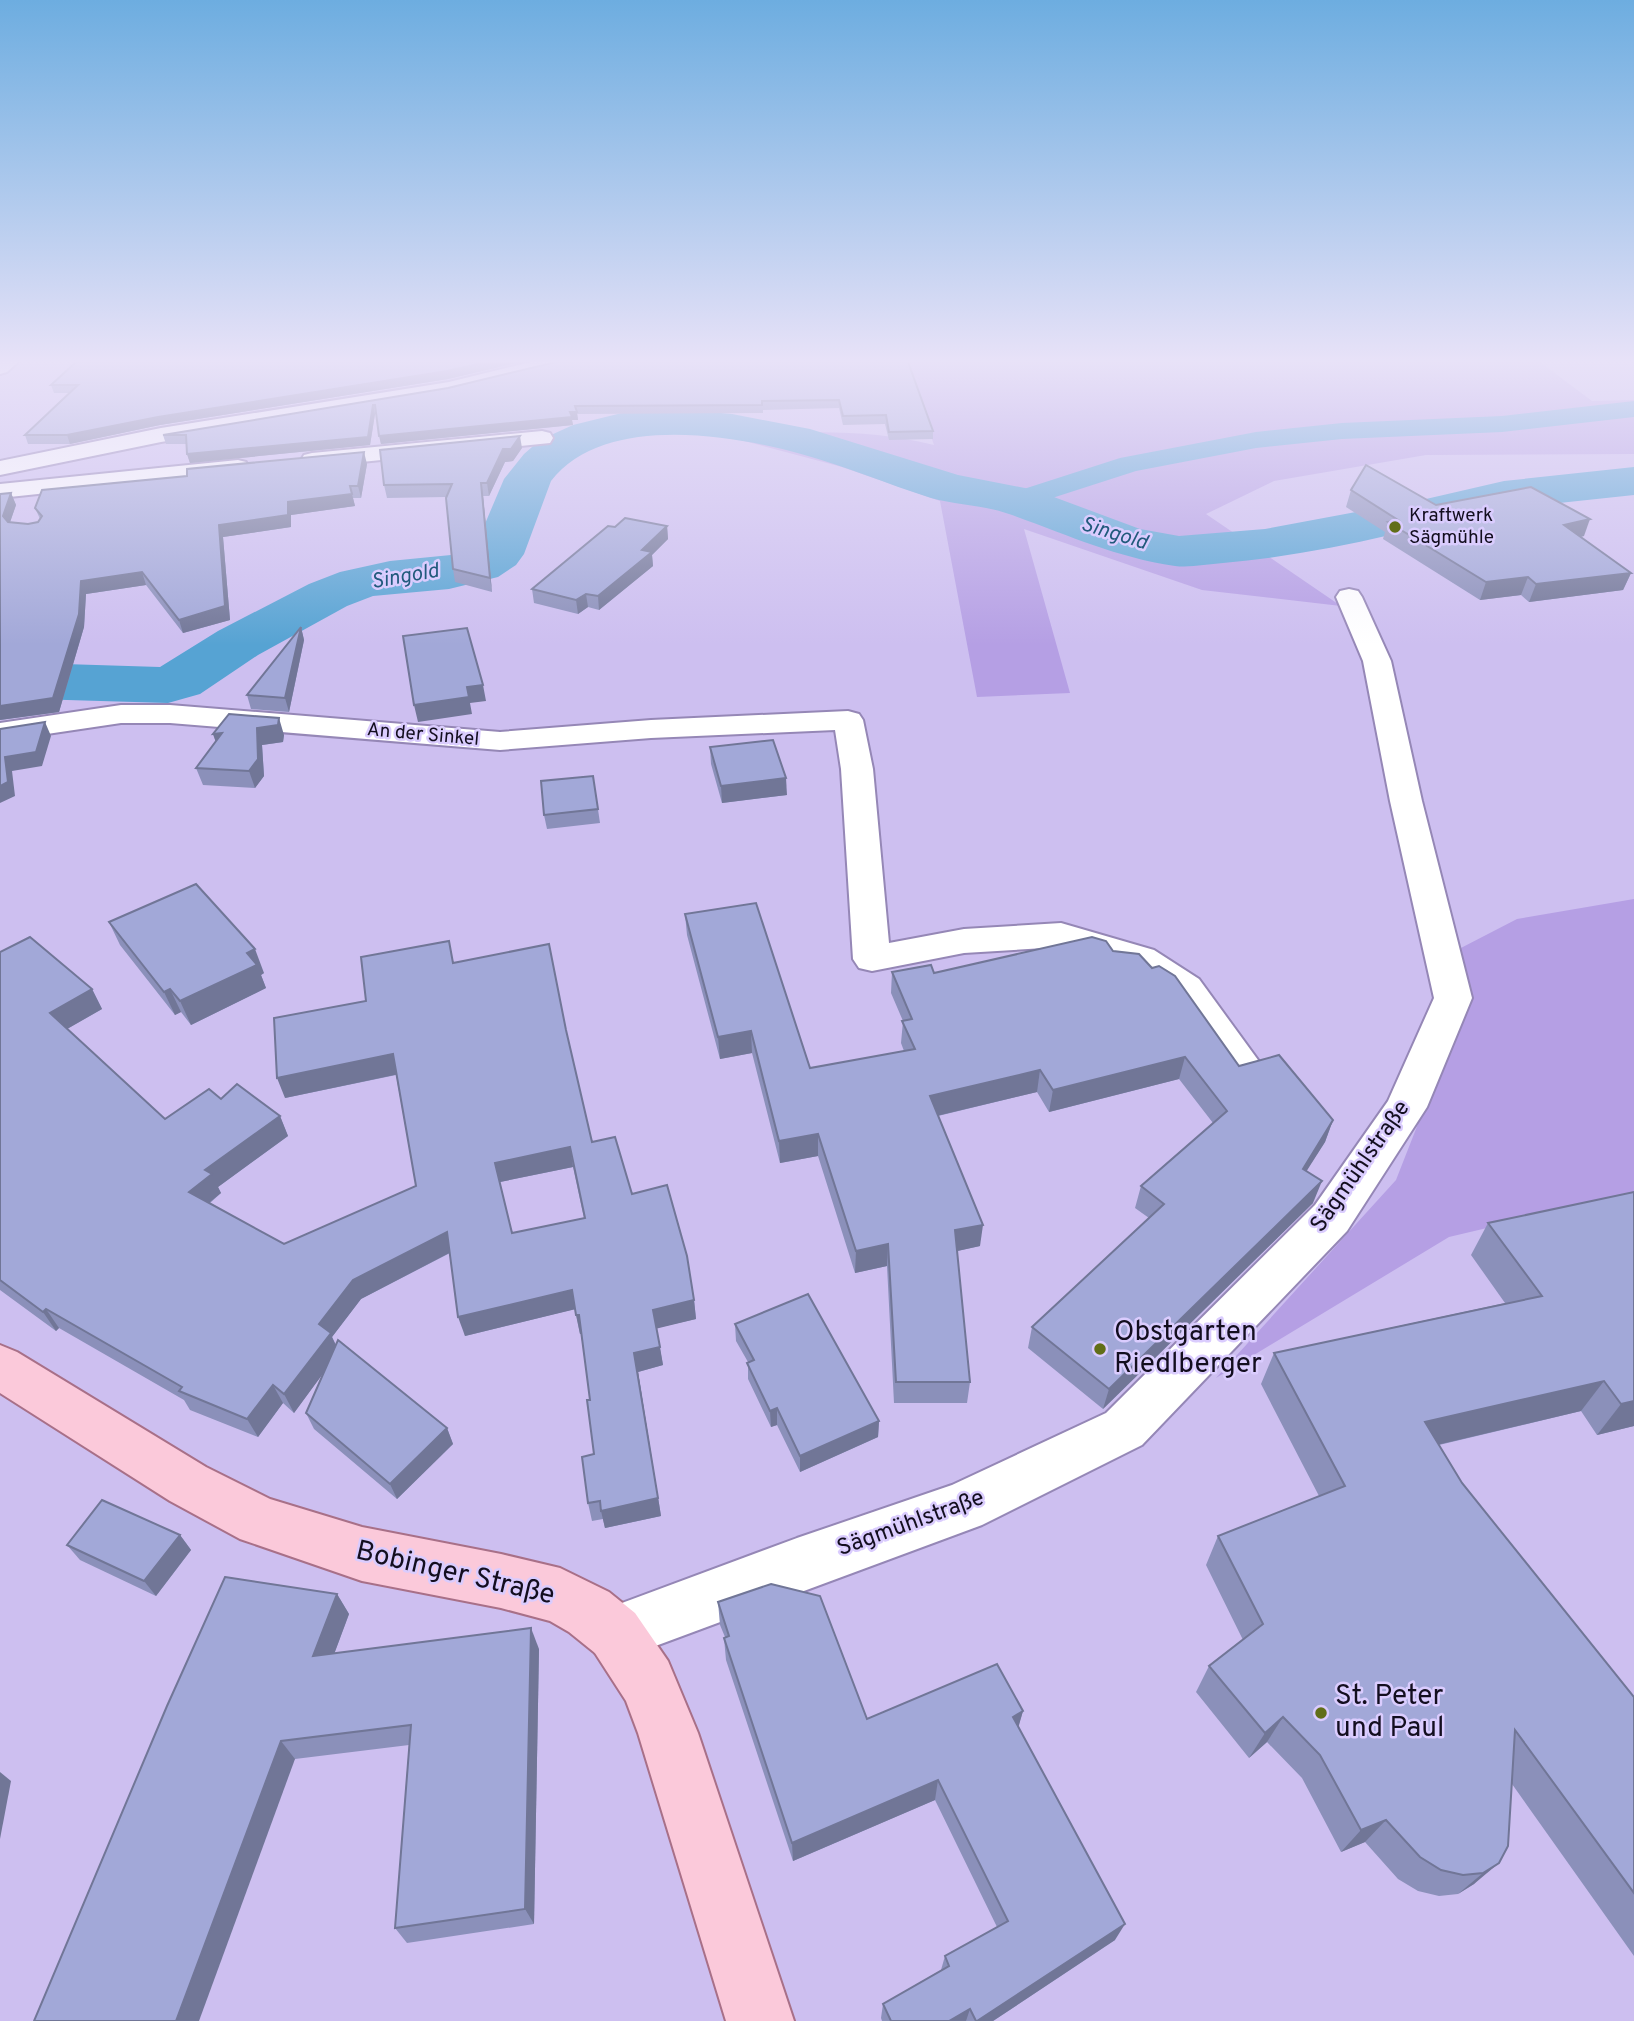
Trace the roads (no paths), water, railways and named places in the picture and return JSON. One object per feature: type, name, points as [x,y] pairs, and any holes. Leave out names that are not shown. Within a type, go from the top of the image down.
[{"type":"main road","name":"Bobinger Straße","points":[[0,1367],[188,1484],[259,1521],[362,1555],[501,1581],[560,1596],[589,1612],[615,1633],[647,1682],[668,1733],[760,2021]]},
{"type":"street","points":[[0,468],[57,456]]},
{"type":"street","points":[[297,461],[347,456]]},
{"type":"street","points":[[0,491],[34,497],[257,465]]},
{"type":"street","name":"Sägmühlstraße","points":[[615,1633],[963,1507],[1124,1429],[1331,1218],[1406,1107],[1453,998],[1406,801],[1377,661],[1349,597]]},
{"type":"street","name":"An der Sinkel","points":[[0,732],[121,714],[170,714],[500,741],[651,729],[848,720],[857,769],[872,959],[964,941],[1061,935],[1140,960],[1186,988],[1238,1060]]},
{"type":"waterway","name":"Singold","points":[[0,680],[168,685],[179,681],[238,643],[328,595],[359,583],[390,577],[449,573],[479,566],[498,554],[528,479],[549,456]]},
{"type":"waterway","name":"Singold","points":[[854,456],[950,488],[1018,500],[1131,543],[1179,551],[1265,544],[1372,524]]},
{"type":"waterway","points":[[1018,500],[1130,464],[1170,456]]},
{"type":"waterway","name":"Singold","points":[[1430,512],[1504,495],[1634,481]]},
{"type":"place","name":"Kraftwerk Sägmühle","points":[[1395,527]]},
{"type":"place","name":"Obstgarten Riedlberger","points":[[1100,1349]]},
{"type":"place","name":"St. Peter und Paul","points":[[1321,1713]]}]
